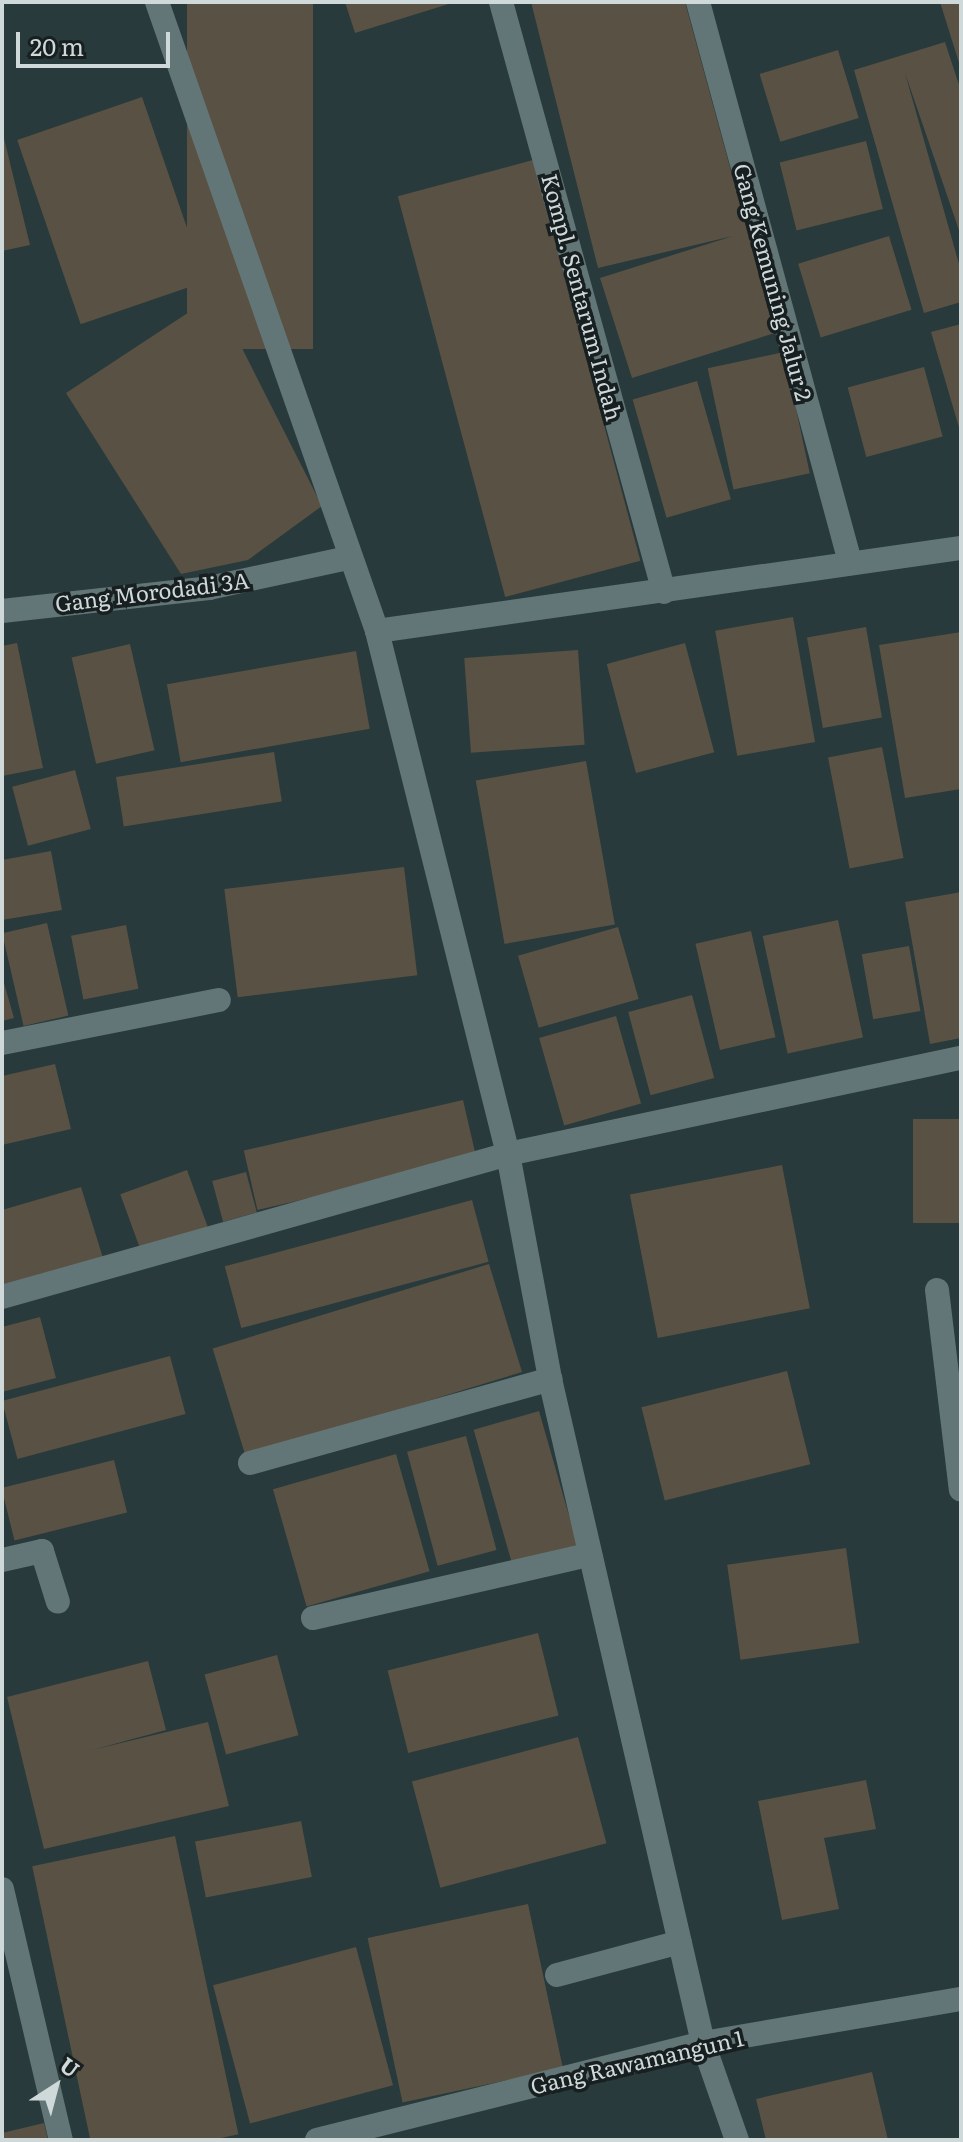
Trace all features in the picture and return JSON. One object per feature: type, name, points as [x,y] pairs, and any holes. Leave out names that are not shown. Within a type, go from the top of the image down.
[{"type":"street","points":[[157,2],[348,558],[377,631],[508,1154],[550,1379],[703,2043],[737,2140]]},
{"type":"street","name":"Kompl. Sentarum Indah","points":[[501,2],[664,592]]},
{"type":"street","name":"Gang Kemuning Jalur 2","points":[[698,2],[850,562]]},
{"type":"street","points":[[377,631],[961,548]]},
{"type":"street","name":"Gang Morodadi 3A","points":[[2,611],[209,588],[348,558]]},
{"type":"street","points":[[2,1043],[219,1000]]},
{"type":"street","points":[[2,1297],[508,1154],[961,1058]]},
{"type":"street","points":[[937,1290],[961,1490]]},
{"type":"street","points":[[250,1463],[550,1379]]},
{"type":"street","points":[[2,1560],[42,1551],[58,1602]]},
{"type":"street","points":[[313,1618],[589,1555]]},
{"type":"street","points":[[2,1889],[61,2140]]},
{"type":"street","points":[[557,1975],[680,1942]]},
{"type":"street","name":"Gang Rawamangun 1","points":[[317,2140],[703,2043],[961,1999]]},
{"type":"building","points":[[187,2],[313,2],[313,349],[187,349]]},
{"type":"building","points":[[345,2],[452,2],[452,3],[355,33]]},
{"type":"building","points":[[531,2],[685,2],[775,333],[632,378],[600,278],[733,236],[598,268]]},
{"type":"building","points":[[940,2],[961,2],[961,66],[960,66]]},
{"type":"building","points":[[945,42],[961,91],[961,236],[905,73],[961,271],[961,302],[924,313],[854,70]]},
{"type":"building","points":[[838,50],[859,118],[780,142],[760,74]]},
{"type":"building","points":[[142,97],[205,281],[81,324],[17,140]]},
{"type":"building","points":[[2,130],[30,245],[2,251]]},
{"type":"building","points":[[866,141],[883,209],[797,230],[780,163]]},
{"type":"building","points":[[533,160],[640,561],[505,597],[398,196]]},
{"type":"building","points":[[889,236],[912,310],[821,337],[798,264]]},
{"type":"building","points":[[215,295],[322,506],[248,560],[181,574],[66,393]]},
{"type":"building","points":[[961,324],[961,431],[960,431],[931,332]]},
{"type":"building","points":[[784,352],[810,473],[733,490],[708,368]]},
{"type":"building","points":[[924,367],[943,437],[866,457],[848,387]]},
{"type":"building","points":[[697,381],[731,499],[666,518],[633,399]]},
{"type":"building","points":[[793,617],[815,742],[737,756],[715,631]]},
{"type":"building","points":[[866,627],[882,718],[823,728],[807,637]]},
{"type":"building","points":[[961,632],[961,789],[905,798],[879,645]]},
{"type":"building","points":[[17,643],[43,768],[2,776],[2,646]]},
{"type":"building","points":[[685,643],[714,752],[636,773],[607,664]]},
{"type":"building","points":[[130,644],[155,750],[96,764],[72,657]]},
{"type":"building","points":[[578,650],[585,745],[471,753],[464,658]]},
{"type":"building","points":[[356,651],[370,729],[181,762],[167,684]]},
{"type":"building","points":[[882,747],[904,858],[850,868],[828,757]]},
{"type":"building","points":[[274,752],[282,801],[124,826],[116,777]]},
{"type":"building","points":[[586,761],[615,924],[505,944],[476,780]]},
{"type":"building","points":[[75,770],[91,829],[28,846],[12,787]]},
{"type":"building","points":[[51,851],[62,910],[2,920],[2,860]]},
{"type":"building","points":[[404,867],[417,975],[238,997],[224,889]]},
{"type":"building","points":[[961,892],[961,1038],[930,1044],[905,902]]},
{"type":"building","points":[[838,920],[863,1037],[788,1053],[763,936]]},
{"type":"building","points":[[47,923],[68,1016],[24,1026],[2,933]]},
{"type":"building","points":[[126,925],[138,989],[83,999],[71,936]]},
{"type":"building","points":[[618,927],[639,999],[539,1028],[518,956]]},
{"type":"building","points":[[751,931],[776,1037],[720,1050],[695,944]]},
{"type":"building","points":[[909,946],[920,1011],[873,1019],[862,954]]},
{"type":"building","points":[[2,976],[14,1018],[2,1021]]},
{"type":"building","points":[[692,995],[714,1078],[651,1095],[628,1012]]},
{"type":"building","points":[[616,1016],[641,1103],[564,1126],[539,1038]]},
{"type":"building","points":[[55,1064],[71,1129],[2,1145],[2,1076]]},
{"type":"building","points":[[463,1100],[477,1159],[257,1210],[244,1151]]},
{"type":"building","points":[[913,1119],[961,1119],[961,1223],[913,1223]]},
{"type":"building","points":[[782,1165],[810,1308],[658,1338],[630,1195]]},
{"type":"building","points":[[187,1170],[208,1227],[141,1252],[120,1194]]},
{"type":"building","points":[[246,1172],[257,1213],[223,1222],[212,1181]]},
{"type":"building","points":[[81,1187],[103,1258],[2,1287],[2,1210]]},
{"type":"building","points":[[472,1200],[489,1262],[241,1328],[225,1266]]},
{"type":"building","points":[[489,1264],[522,1372],[246,1457],[213,1348]]},
{"type":"building","points":[[40,1317],[56,1378],[2,1392],[2,1327]]},
{"type":"building","points":[[170,1356],[186,1414],[17,1459],[2,1401]]},
{"type":"building","points":[[787,1371],[810,1464],[665,1500],[641,1407]]},
{"type":"building","points":[[539,1411],[578,1547],[513,1566],[474,1430]]},
{"type":"building","points":[[466,1436],[497,1550],[438,1566],[407,1452]]},
{"type":"building","points":[[396,1454],[430,1571],[307,1607],[273,1489]]},
{"type":"building","points":[[114,1460],[127,1512],[15,1540],[2,1488]]},
{"type":"building","points":[[846,1548],[859,1643],[741,1660],[727,1565]]},
{"type":"building","points":[[538,1633],[559,1715],[408,1753],[388,1670]]},
{"type":"building","points":[[277,1655],[298,1735],[226,1755],[205,1674]]},
{"type":"building","points":[[148,1661],[166,1730],[92,1750],[208,1722],[229,1806],[44,1849],[7,1697]]},
{"type":"building","points":[[578,1737],[606,1843],[440,1888],[412,1782]]},
{"type":"building","points":[[866,1780],[876,1829],[824,1838],[839,1909],[782,1920],[758,1801]]},
{"type":"building","points":[[301,1821],[312,1877],[206,1898],[195,1842]]},
{"type":"building","points":[[175,1836],[238,2134],[212,2140],[90,2140],[32,1866]]},
{"type":"building","points":[[528,1904],[563,2068],[403,2102],[368,1938]]},
{"type":"building","points":[[356,1947],[393,2085],[250,2123],[213,1985]]},
{"type":"building","points":[[872,2072],[888,2140],[766,2140],[756,2099]]},
{"type":"building","points":[[44,2123],[48,2140],[2,2140],[2,2133]]}]
